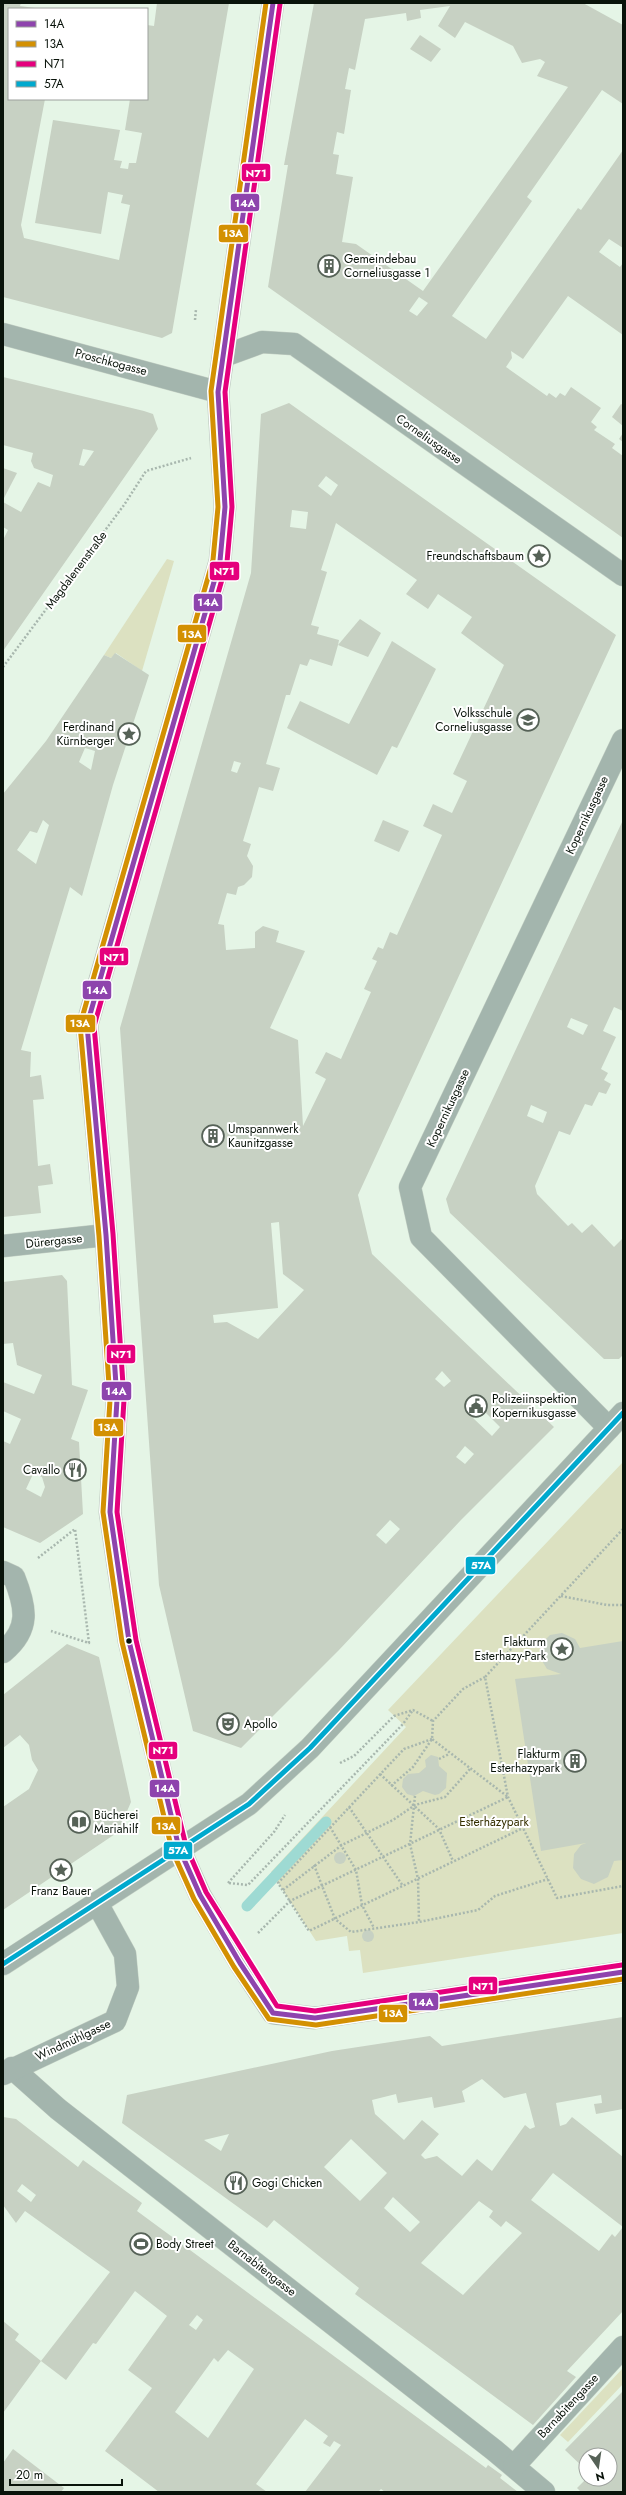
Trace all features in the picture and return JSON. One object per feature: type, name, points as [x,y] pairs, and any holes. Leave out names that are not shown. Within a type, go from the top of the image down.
[{"type":"street","points":[[273,3],[218,392],[225,507],[220,561],[87,1025],[106,1235],[117,1400],[110,1512],[129,1641],[179,1848],[204,1901],[240,1963],[273,2013],[315,2018],[623,1972]]},
{"type":"street","name":"Proschkogasse","points":[[3,334],[218,392]]},
{"type":"street","name":"Corneliusgasse","points":[[224,356],[262,342],[294,344],[623,575]]},
{"type":"street","name":"Kopernikusgasse","points":[[616,1421],[421,1237],[410,1187],[623,740]]},
{"type":"street","name":"Dürergasse","points":[[3,1246],[106,1235]]},
{"type":"street","points":[[3,1964],[179,1848],[249,1804],[304,1754],[616,1421]]},
{"type":"street","points":[[3,1652],[9,1648],[24,1623],[22,1598],[8,1574]]},
{"type":"street","name":"Windmühlgasse","points":[[8,2071],[115,2021],[128,1988],[124,1954],[97,1903]]},
{"type":"street","name":"Barnabitengasse","points":[[8,2071],[514,2466],[544,2492]]},
{"type":"street","name":"Barnabitengasse","points":[[514,2466],[623,2347]]},
{"type":"path","name":"Magdalenenstraße","points":[[3,668],[124,505],[146,471],[191,458]]},
{"type":"path","points":[[8,1574],[74,1529],[89,1643],[24,1623]]},
{"type":"path","points":[[391,1786],[413,1767],[432,1739],[433,1721],[463,1690],[484,1677],[623,1529]]},
{"type":"path","points":[[561,1596],[607,1604],[623,1605]]},
{"type":"path","points":[[484,1677],[508,1797],[557,1898],[623,1886]]},
{"type":"path","points":[[336,1765],[354,1756],[394,1716],[413,1710],[433,1721]]},
{"type":"path","points":[[287,1812],[274,1832],[228,1883],[248,1884],[403,1724],[413,1710]]},
{"type":"path","points":[[432,1739],[449,1754],[508,1797]]},
{"type":"path","points":[[432,1739],[404,1749],[278,1883],[309,1931],[523,1828]]},
{"type":"path","points":[[439,1759],[449,1754]]},
{"type":"path","points":[[283,1890],[342,1845],[393,1820],[415,1805],[445,1797],[470,1769]]},
{"type":"path","points":[[380,1774],[391,1786],[415,1805],[440,1829],[453,1861]]},
{"type":"path","points":[[415,1796],[410,1844],[418,1878],[419,1922]]},
{"type":"path","points":[[255,1936],[290,1901],[508,1797]]},
{"type":"path","points":[[349,1807],[403,1886]]},
{"type":"path","points":[[330,1827],[356,1870],[362,1905],[374,1928]]},
{"type":"path","points":[[314,1865],[335,1919],[351,1932],[419,1922],[478,1910],[495,1896],[548,1879]]},
{"type":"green space","points":[[167,559],[174,561],[142,671],[116,653],[111,658],[104,655]]},
{"type":"green space","name":"Esterházypark","points":[[623,1462],[623,1933],[363,1973],[360,1950],[349,1951],[347,1936],[316,1941],[271,1872],[406,1727],[388,1710]]},
{"type":"green space","points":[[623,2368],[623,2384],[568,2442],[560,2435]]},
{"type":"building","points":[[3,3],[21,3],[20,6],[35,8],[8,8],[8,100],[45,100],[21,225],[24,238],[119,260],[130,205],[121,203],[123,195],[108,192],[101,234],[35,223],[53,120],[120,130],[114,160],[122,161],[120,168],[128,169],[129,163],[136,163],[142,133],[125,130],[130,100],[148,100],[148,25],[154,26],[157,3],[229,3],[172,333],[162,338],[3,297]]},
{"type":"building","points":[[314,3],[583,3],[623,25],[623,104],[602,90],[527,197],[532,201],[452,316],[486,339],[578,208],[581,210],[623,150],[623,248],[609,239],[599,252],[620,267],[623,263],[623,335],[568,296],[523,359],[511,351],[512,358],[506,367],[547,396],[549,393],[556,398],[560,393],[565,396],[571,387],[601,408],[591,422],[597,427],[594,430],[615,444],[612,448],[623,456],[623,538],[268,287],[288,165],[284,165]],"holes":[[[450,6],[438,26],[455,38],[465,22],[513,46],[522,63],[540,59],[545,62],[537,76],[568,87],[423,291],[356,244],[342,242],[353,177],[336,174],[339,155],[333,154],[337,132],[344,134],[351,90],[345,89],[349,68],[355,70],[365,19],[406,13],[407,21],[421,18],[420,10]],[[419,297],[428,303],[417,316],[409,311]]]},
{"type":"building","points":[[420,35],[441,49],[431,62],[410,49]]},
{"type":"building","points":[[3,377],[153,414],[158,429],[3,651],[3,540],[8,530],[3,527],[3,502],[21,512],[38,482],[50,487],[53,475],[34,468],[31,461],[33,453],[3,445]],"holes":[[[83,449],[94,451],[84,466],[79,465]]]},
{"type":"building","points":[[289,403],[616,635],[358,1195],[372,1254],[554,1427],[461,1520],[339,1650],[241,1748],[193,1731],[159,1585],[120,1028],[251,573],[261,414]],"holes":[[[326,476],[338,485],[331,496],[318,486]],[[292,510],[308,512],[306,529],[290,527]],[[336,523],[417,580],[406,594],[428,609],[438,594],[472,617],[461,633],[504,665],[453,774],[467,781],[452,813],[433,804],[423,826],[442,835],[397,935],[390,932],[383,949],[378,947],[372,959],[377,961],[364,989],[371,992],[341,1059],[326,1052],[315,1073],[326,1079],[303,1126],[298,1040],[270,1028],[305,951],[276,942],[279,931],[263,926],[255,932],[255,948],[226,950],[224,925],[218,924],[227,893],[236,895],[238,887],[244,885],[252,877],[253,866],[247,856],[251,844],[243,841],[259,787],[273,791],[280,768],[266,764],[286,695],[290,695],[300,664],[307,666],[310,659],[332,666],[339,640],[317,634],[319,627],[311,625],[327,572],[321,570]],[[234,761],[241,763],[237,773],[231,771]],[[279,1222],[283,1274],[304,1290],[258,1339],[227,1322],[214,1323],[213,1315],[278,1308],[271,1223]],[[442,1371],[451,1381],[444,1387],[435,1379]],[[482,1409],[500,1427],[492,1436],[473,1418]],[[465,1446],[474,1454],[465,1464],[456,1457]],[[390,1520],[400,1529],[386,1544],[376,1535]]]},
{"type":"building","points":[[621,404],[623,405],[623,426],[612,417]]},
{"type":"building","points":[[623,433],[623,442],[619,439]]},
{"type":"building","points":[[3,468],[17,473],[3,500]]},
{"type":"building","points":[[360,619],[381,633],[368,657],[338,645]]},
{"type":"building","points":[[392,641],[436,669],[397,748],[392,746],[377,775],[287,728],[300,701],[349,724]]},
{"type":"building","points":[[115,653],[149,675],[113,785],[82,896],[70,887],[21,1050],[31,1052],[30,1077],[41,1075],[44,1099],[33,1100],[38,1166],[50,1164],[53,1184],[38,1186],[41,1213],[3,1217],[3,794],[46,741],[104,655],[111,658]],"holes":[[[85,748],[95,751],[91,770],[79,762]],[[43,820],[49,825],[36,864],[17,850],[30,831],[37,833]]]},
{"type":"building","points":[[383,820],[409,831],[399,852],[374,841]]},
{"type":"building","points":[[623,820],[623,1011],[614,1007],[603,1031],[616,1037],[601,1069],[608,1073],[604,1080],[611,1084],[606,1094],[599,1092],[592,1106],[585,1104],[570,1135],[559,1131],[535,1186],[537,1194],[568,1226],[572,1223],[582,1233],[592,1224],[614,1247],[623,1238],[623,1355],[619,1359],[604,1359],[450,1213],[446,1199]],"holes":[[[571,1018],[588,1025],[583,1035],[567,1027]],[[531,1105],[547,1112],[543,1123],[527,1116]]]},
{"type":"building","points":[[62,1275],[67,1281],[72,1385],[88,1390],[71,1439],[79,1442],[83,1514],[40,1543],[3,1527],[3,1441],[10,1444],[21,1419],[3,1411],[3,1382],[34,1394],[42,1375],[17,1365],[13,1343],[3,1344],[3,1282]],"holes":[[[33,1474],[42,1477],[45,1487],[41,1497],[26,1489]]]},
{"type":"building","name":"Flakturm Esterhazypark","points":[[562,1633],[575,1639],[580,1648],[623,1641],[623,1860],[614,1861],[608,1877],[594,1884],[581,1879],[573,1868],[574,1854],[581,1845],[586,1843],[541,1851],[515,1679],[561,1674],[547,1669],[541,1659],[540,1653],[545,1640],[550,1635]]},
{"type":"building","points":[[67,1644],[99,1657],[131,1802],[118,1832],[3,1910],[3,1807],[29,1789],[38,1770],[32,1760],[29,1745],[20,1735],[3,1748],[3,1695]]},
{"type":"building","points":[[431,1755],[438,1757],[439,1766],[447,1773],[446,1788],[439,1794],[435,1795],[423,1791],[414,1796],[407,1794],[402,1787],[403,1779],[408,1774],[419,1773],[426,1767],[425,1760]]},
{"type":"building","points":[[338,1852],[342,1852],[346,1858],[342,1864],[338,1864],[334,1860],[334,1856]]},
{"type":"building","points":[[366,1930],[370,1930],[374,1936],[370,1942],[366,1942],[362,1938],[362,1934]]},
{"type":"building","points":[[623,2017],[623,2109],[596,2114],[594,2104],[602,2103],[601,2095],[556,2103],[560,2126],[566,2124],[572,2117],[623,2157],[623,2227],[623,2311],[567,2371],[576,2377],[533,2425],[355,2294],[359,2288],[274,2220],[267,2228],[122,2123],[127,2095],[332,2051],[430,2036],[442,2046]],"holes":[[[482,2079],[504,2098],[526,2093],[535,2127],[530,2129],[525,2125],[492,2171],[477,2159],[462,2176],[437,2156],[425,2159],[421,2155],[439,2134],[422,2120],[404,2140],[375,2114],[372,2100],[396,2094],[398,2103],[432,2097],[434,2108],[465,2102],[462,2091]],[[229,2134],[221,2151],[204,2140]],[[351,2139],[387,2173],[360,2201],[324,2167]],[[553,2173],[623,2227],[615,2237],[612,2234],[599,2251],[531,2200]],[[393,2197],[420,2222],[410,2232],[384,2208]],[[479,2201],[493,2211],[489,2217],[501,2227],[506,2221],[522,2233],[463,2295],[421,2263]]]},
{"type":"building","points":[[3,2117],[16,2119],[78,2167],[83,2160],[142,2203],[137,2211],[486,2468],[488,2465],[502,2475],[500,2478],[518,2492],[385,2492],[381,2489],[378,2492],[305,2492],[341,2445],[334,2441],[330,2447],[323,2443],[328,2436],[305,2419],[256,2484],[267,2492],[159,2492],[105,2451],[152,2388],[128,2370],[167,2316],[135,2291],[96,2344],[93,2343],[66,2380],[41,2361],[110,2272],[25,2211],[16,2223],[3,2205]],"holes":[[[22,2184],[36,2195],[31,2202],[17,2191]],[[197,2315],[203,2320],[196,2330],[189,2325]],[[228,2350],[254,2369],[208,2438],[175,2412],[214,2358],[218,2362]]]},
{"type":"building","points":[[3,2321],[19,2334],[15,2340],[41,2361],[3,2413]]},
{"type":"building","points":[[623,2391],[623,2492],[581,2492],[577,2488],[618,2487],[618,2447],[578,2447],[578,2462],[565,2450]]},
{"type":"building","points":[[13,2449],[64,2488],[61,2492],[3,2492],[3,2463]]},
{"type":"waterway","points":[[247,1906],[326,1822]]},
{"type":"transit line","name":"13A","points":[[266,3],[211,391],[218,507],[213,560],[80,1025],[99,1236],[110,1400],[103,1512],[122,1642],[172,1850],[194,1899],[234,1967],[269,2019],[316,2025],[623,1979]]},
{"type":"transit line","name":"14A","points":[[273,3],[218,392],[225,507],[220,561],[87,1025],[106,1235],[117,1400],[110,1512],[129,1641],[179,1848],[200,1895],[240,1963],[273,2013],[315,2018],[623,1972]]},
{"type":"transit line","name":"N71","points":[[280,4],[225,392],[232,507],[227,562],[94,1026],[113,1234],[124,1400],[117,1512],[136,1640],[186,1846],[206,1892],[277,2006],[315,2011],[622,1965]]},
{"type":"transit line","name":"57A","points":[[3,1964],[249,1804],[310,1748],[623,1413]]},
{"type":"place","name":"Gemeindebau Corneliusgasse 1","points":[[329,266]]},
{"type":"place","name":"Freundschaftsbaum","points":[[539,556]]},
{"type":"place","name":"Volksschule Corneliusgasse","points":[[528,720]]},
{"type":"place","name":"Ferdinand Kürnberger","points":[[129,734]]},
{"type":"place","name":"Umspannwerk Kaunitzgasse","points":[[213,1136]]},
{"type":"place","name":"Polizeiinspektion Kopernikusgasse","points":[[476,1406]]},
{"type":"place","name":"Cavallo","points":[[75,1470]]},
{"type":"place","name":"Flakturm Esterhazy-Park","points":[[562,1649]]},
{"type":"place","name":"Apollo","points":[[228,1724]]},
{"type":"place","name":"Flakturm Esterhazypark","points":[[575,1761]]},
{"type":"place","name":"Bücherei Mariahilf","points":[[79,1822]]},
{"type":"place","name":"Franz Bauer","points":[[61,1870]]},
{"type":"place","name":"Gogi Chicken","points":[[236,2183]]},
{"type":"place","name":"Body Street","points":[[141,2244]]}]
